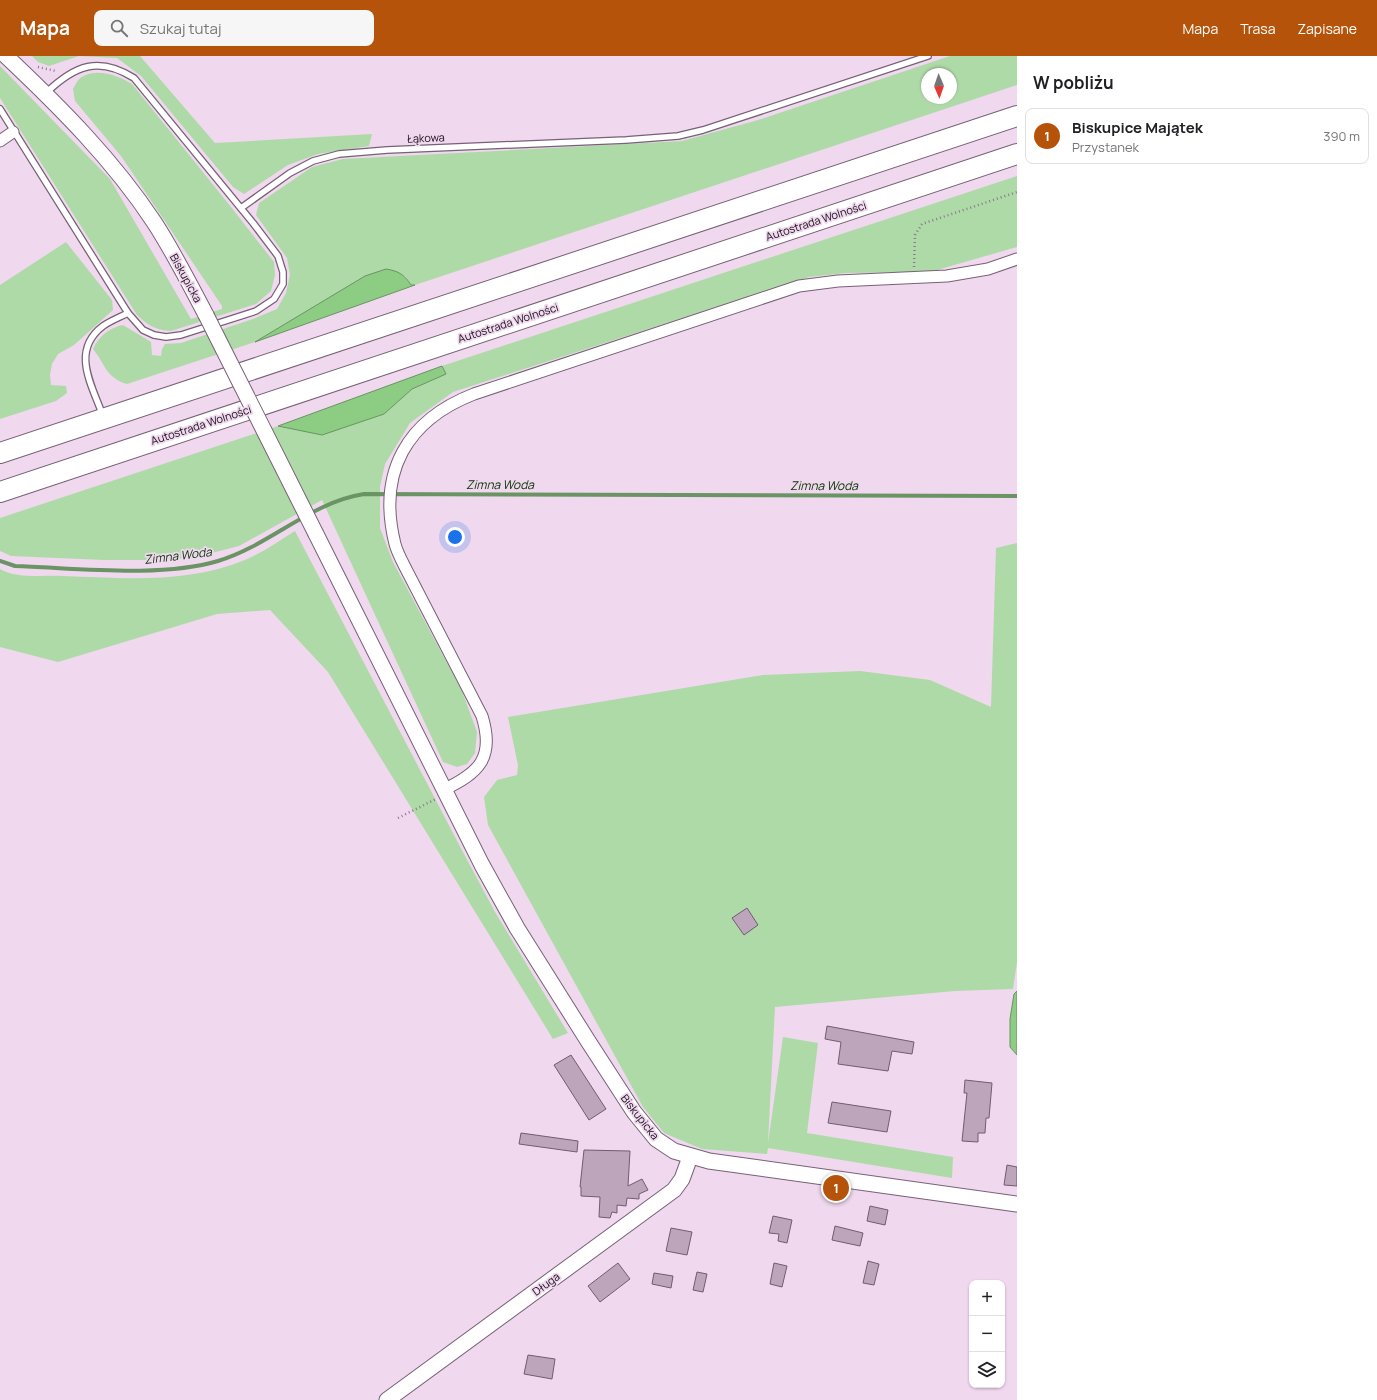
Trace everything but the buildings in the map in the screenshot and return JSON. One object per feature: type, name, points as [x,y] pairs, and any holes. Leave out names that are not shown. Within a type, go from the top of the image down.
[{"type":"highway","points":[[0,453],[1017,116]]},
{"type":"highway","name":"Autostrada Wolności","points":[[0,492],[1017,154]]},
{"type":"main road","name":"Biskupicka","points":[[6,56],[46,93],[118,172],[140,203],[177,261],[206,315],[444,792],[517,928],[640,1121],[656,1139],[666,1147],[690,1157],[832,1179],[1017,1204]]},
{"type":"main road","name":"Długa","points":[[387,1400],[674,1190],[682,1180],[690,1157]]},
{"type":"street","points":[[0,140],[13,132]]},
{"type":"street","points":[[444,792],[471,775],[476,770],[483,757],[487,744],[487,730],[482,716],[395,545],[390,518],[390,495],[394,472],[409,440],[421,426],[436,413],[450,404],[474,394],[799,286],[838,282],[947,276],[982,270],[1017,259]]},
{"type":"lane","name":"Łąkowa","points":[[241,208],[290,173],[313,161],[339,154],[387,150],[626,140],[678,136],[703,130],[928,56]]},
{"type":"lane","points":[[0,109],[13,132],[46,180],[128,313],[143,330],[166,338],[181,336],[256,311],[274,300],[283,284],[283,272],[278,256],[241,208],[134,78],[125,72],[105,64],[83,66],[62,77],[46,93]]},
{"type":"lane","points":[[104,418],[86,368],[85,351],[93,336],[104,326],[128,313]]},
{"type":"path","points":[[34,64],[38,67],[56,71]]},
{"type":"path","points":[[914,278],[915,235],[922,224],[1017,192]]},
{"type":"path","points":[[398,818],[444,792]]},
{"type":"shaded area","points":[[32,56],[79,56],[49,66],[38,62]]},
{"type":"shaded area","points":[[79,56],[140,56],[215,143],[372,134],[369,146],[318,154],[288,165],[244,194],[233,187],[141,76],[117,58]]},
{"type":"shaded area","points":[[950,56],[1017,56],[1017,85],[415,285],[411,285],[405,276],[255,342],[127,384],[114,378],[110,374],[93,349],[98,340],[105,333],[113,328],[123,325],[151,342],[152,355],[161,356],[162,349],[165,344],[181,343],[253,319],[277,309],[286,293],[290,275],[287,258],[256,215],[259,203],[312,167],[343,159],[682,141],[758,120]]},
{"type":"shaded area","points":[[0,66],[110,179],[191,319],[222,309],[222,306],[121,156],[75,101],[73,89],[79,79],[86,75],[99,73],[113,75],[132,84],[274,262],[275,275],[271,291],[256,304],[171,331],[156,328],[141,319],[137,315],[0,98]]},
{"type":"shaded area","points":[[1017,176],[1017,247],[930,272],[846,273],[809,277],[453,392],[410,423],[385,464],[380,487],[380,528],[393,562],[462,691],[477,732],[475,753],[467,764],[457,767],[443,762],[322,500],[239,546],[196,557],[161,560],[104,560],[11,556],[0,551],[0,518],[278,426],[298,429],[384,414],[412,389],[446,374],[442,366]]},
{"type":"shaded area","points":[[66,242],[112,300],[113,310],[74,345],[58,354],[52,364],[50,375],[51,385],[66,386],[67,393],[56,401],[0,419],[0,285]]},
{"type":"shaded area","points":[[386,269],[400,274],[406,278],[411,285],[415,285],[255,342],[365,276]]},
{"type":"shaded area","points":[[442,366],[446,374],[412,389],[384,414],[322,435],[278,426]]},
{"type":"shaded area","points":[[295,531],[495,912],[568,1033],[553,1039],[328,672],[270,610],[217,614],[58,662],[0,647],[0,569],[14,574],[31,576],[155,578],[178,576],[223,568],[245,560]]},
{"type":"shaded area","points":[[1017,543],[1017,962],[1013,989],[955,991],[775,1007],[768,1143],[783,1037],[818,1043],[807,1133],[953,1157],[952,1178],[768,1148],[767,1154],[702,1149],[664,1133],[643,1107],[488,825],[484,797],[497,780],[517,775],[518,765],[508,717],[763,675],[860,671],[930,680],[991,707],[996,548]]},
{"type":"shaded area","points":[[1017,991],[1017,1055],[1010,1047],[1010,1019],[1014,994]]},
{"type":"waterway","name":"Zimna Woda","points":[[0,561],[15,566],[118,571],[145,571],[195,566],[218,561],[237,554],[326,506],[364,494],[1017,496]]},
{"type":"place","name":"Biskupice Majątek","points":[[836,1188]]}]
